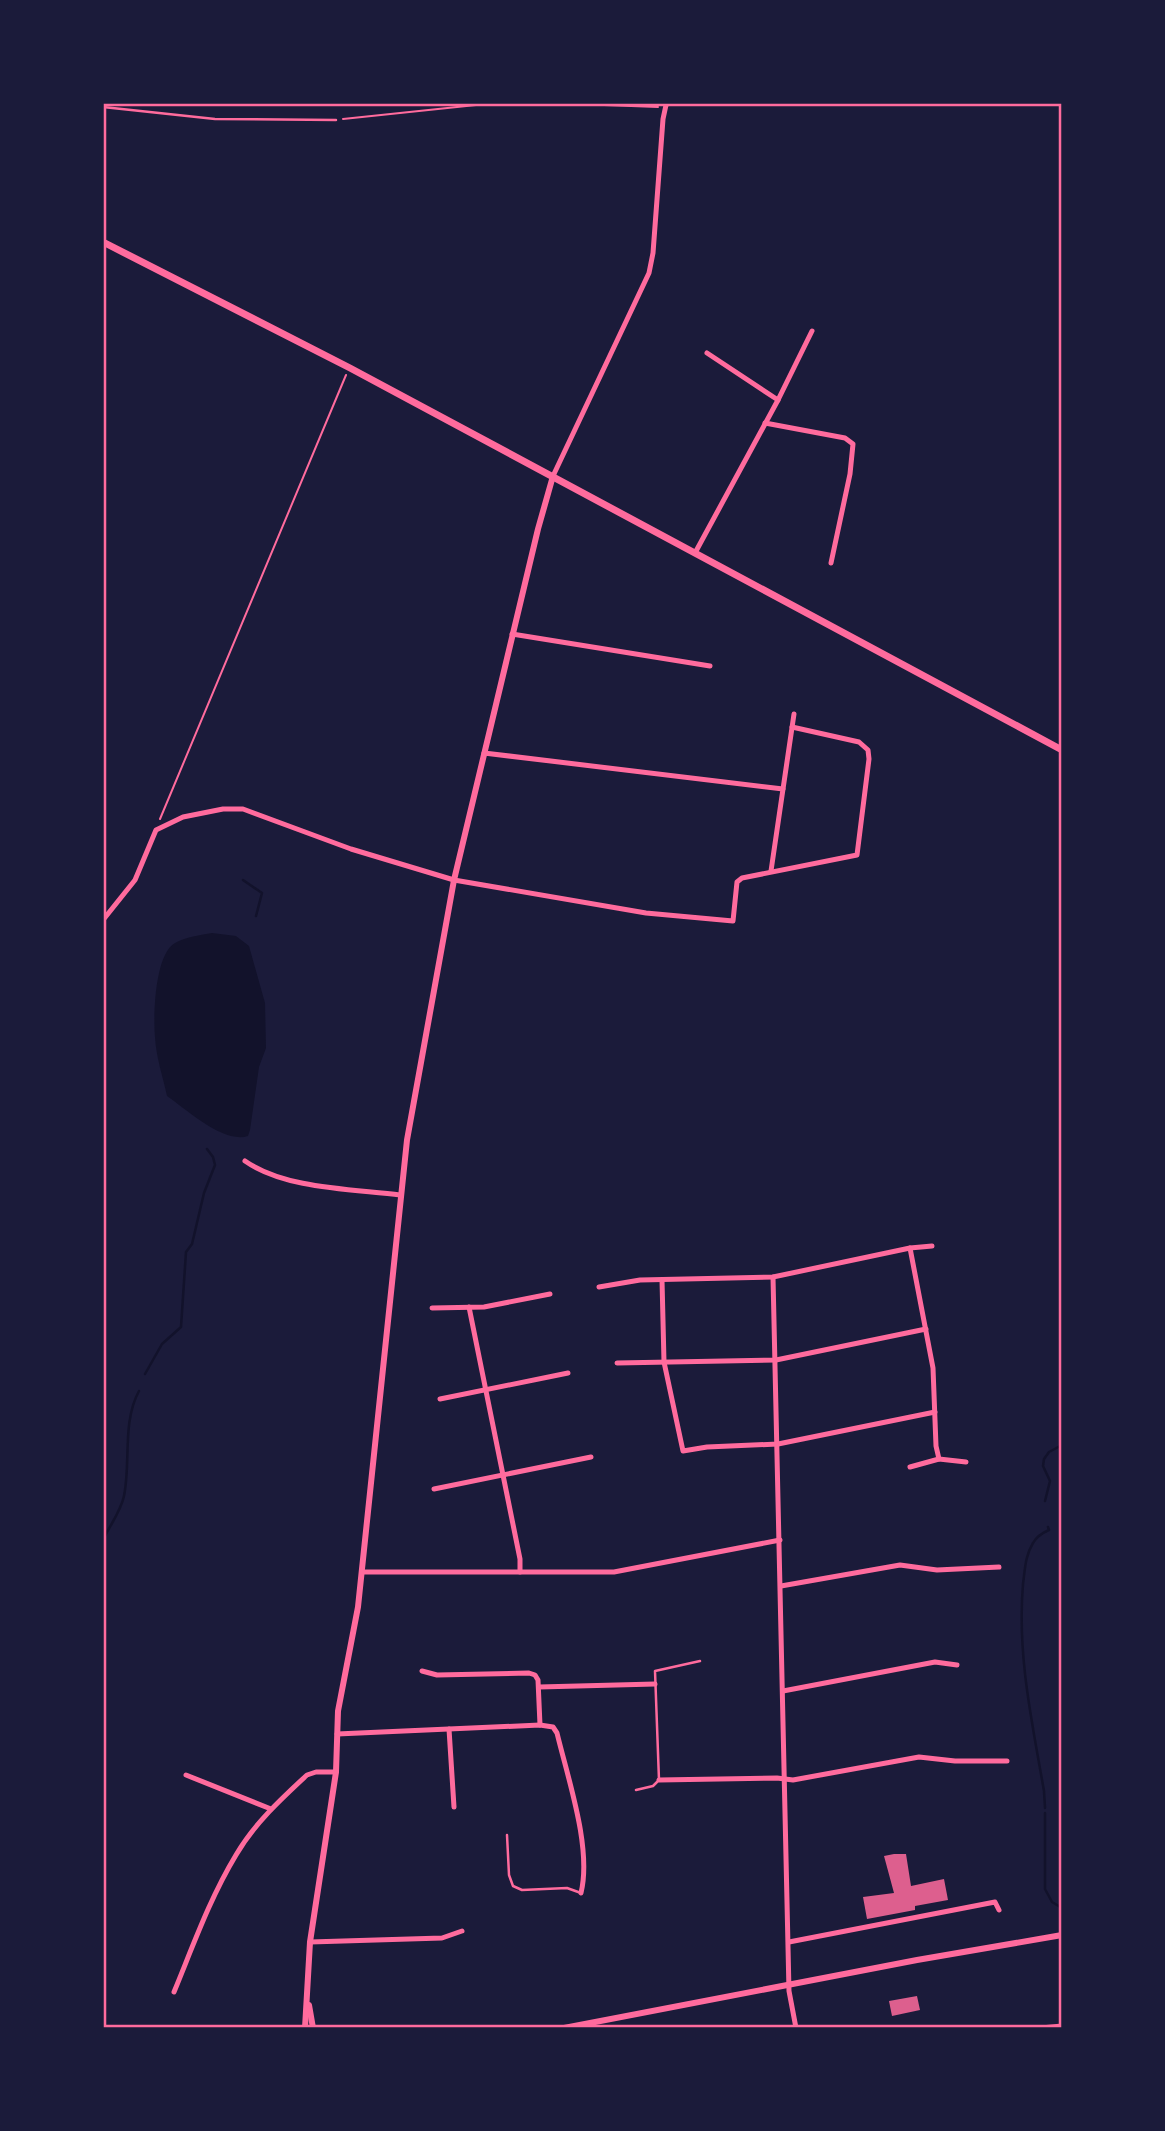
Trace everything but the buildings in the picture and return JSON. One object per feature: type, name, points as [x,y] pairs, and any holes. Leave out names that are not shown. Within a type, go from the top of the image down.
[{"type":"main road","points":[[103,242],[350,368],[1062,750]]},
{"type":"street","points":[[305,2028],[310,1942],[336,1772],[339,1701],[354,1636],[362,1572],[407,1140],[454,880],[553,476],[649,273],[653,253],[663,119],[668,104]]},
{"type":"street","points":[[695,553],[812,331]]},
{"type":"street","points":[[707,353],[778,400]]},
{"type":"street","points":[[765,423],[845,438],[853,444],[850,474],[831,563]]},
{"type":"street","points":[[513,634],[710,666]]},
{"type":"street","points":[[771,871],[794,714]]},
{"type":"street","points":[[103,920],[135,880],[156,830],[183,817],[223,809],[243,809],[351,849],[454,880],[653,914],[733,920],[737,882],[742,878],[857,855],[868,750],[859,742],[792,727]]},
{"type":"street","points":[[484,753],[783,789]]},
{"type":"street","points":[[245,1161],[273,1177],[400,1195]]},
{"type":"street","points":[[599,1287],[640,1280],[773,1277],[910,1248],[932,1246]]},
{"type":"street","points":[[910,1248],[933,1368],[936,1446],[939,1459]]},
{"type":"street","points":[[773,1277],[790,1985],[796,2028]]},
{"type":"street","points":[[662,1280],[664,1362],[683,1451],[707,1447],[778,1444],[935,1412]]},
{"type":"street","points":[[432,1308],[484,1307],[550,1294]]},
{"type":"street","points":[[469,1307],[520,1559],[520,1572]]},
{"type":"street","points":[[617,1363],[776,1360],[926,1329]]},
{"type":"street","points":[[440,1399],[568,1373]]},
{"type":"street","points":[[435,1489],[591,1457]]},
{"type":"street","points":[[910,1467],[939,1459],[966,1462]]},
{"type":"street","points":[[362,1572],[614,1572],[780,1540]]},
{"type":"street","points":[[781,1586],[900,1565],[927,1570],[999,1567]]},
{"type":"street","points":[[783,1691],[935,1662],[957,1665]]},
{"type":"street","points":[[422,1671],[437,1675],[535,1675],[539,1687],[540,1725]]},
{"type":"street","points":[[539,1687],[655,1684]]},
{"type":"street","points":[[337,1734],[540,1725],[553,1727],[557,1733],[583,1846],[585,1874],[581,1893]]},
{"type":"street","points":[[449,1729],[454,1807]]},
{"type":"street","points":[[659,1780],[793,1780],[919,1757],[955,1761],[1007,1761]]},
{"type":"street","points":[[174,1992],[214,1895],[236,1853],[271,1809],[307,1775],[336,1772]]},
{"type":"street","points":[[186,1775],[271,1809]]},
{"type":"street","points":[[789,1942],[995,1902],[999,1910]]},
{"type":"street","points":[[310,1942],[442,1938],[462,1931]]},
{"type":"street","points":[[564,2028],[1062,1935]]},
{"type":"street","points":[[308,2001],[313,2028]]},
{"type":"street","points":[[616,2018],[618,2028]]},
{"type":"street","points":[[1041,2028],[1062,2026]]},
{"type":"lane","points":[[103,107],[215,119],[336,120]]},
{"type":"lane","points":[[636,1790],[653,1787],[659,1780],[654,1671],[700,1661]]},
{"type":"lane","points":[[507,1835],[509,1875],[513,1886],[523,1890],[567,1888],[581,1893]]},
{"type":"path","points":[[336,120],[495,103]]},
{"type":"path","points":[[550,103],[632,106],[668,104]]},
{"type":"path","points":[[156,830],[350,368]]},
{"type":"shaded area","points":[[212,933],[236,936],[249,946],[265,1003],[266,1048],[259,1067],[248,1136],[238,1137],[217,1131],[167,1096],[157,1052],[155,1000],[163,959],[175,943]]},
{"type":"waterway","points":[[243,880],[262,893],[256,916]]},
{"type":"waterway","points":[[145,1374],[162,1344],[181,1327],[186,1252],[192,1244],[204,1193],[215,1165],[207,1149]]},
{"type":"waterway","points":[[103,1540],[124,1496],[130,1416],[139,1391]]},
{"type":"waterway","points":[[1045,1501],[1050,1481],[1043,1466],[1044,1459],[1049,1452],[1062,1445]]},
{"type":"waterway","points":[[1045,1808],[1024,1663],[1022,1610],[1028,1553],[1036,1538],[1049,1530],[1048,1527]]},
{"type":"waterway","points":[[1045,1813],[1045,1889],[1052,1902],[1062,1908]]}]
